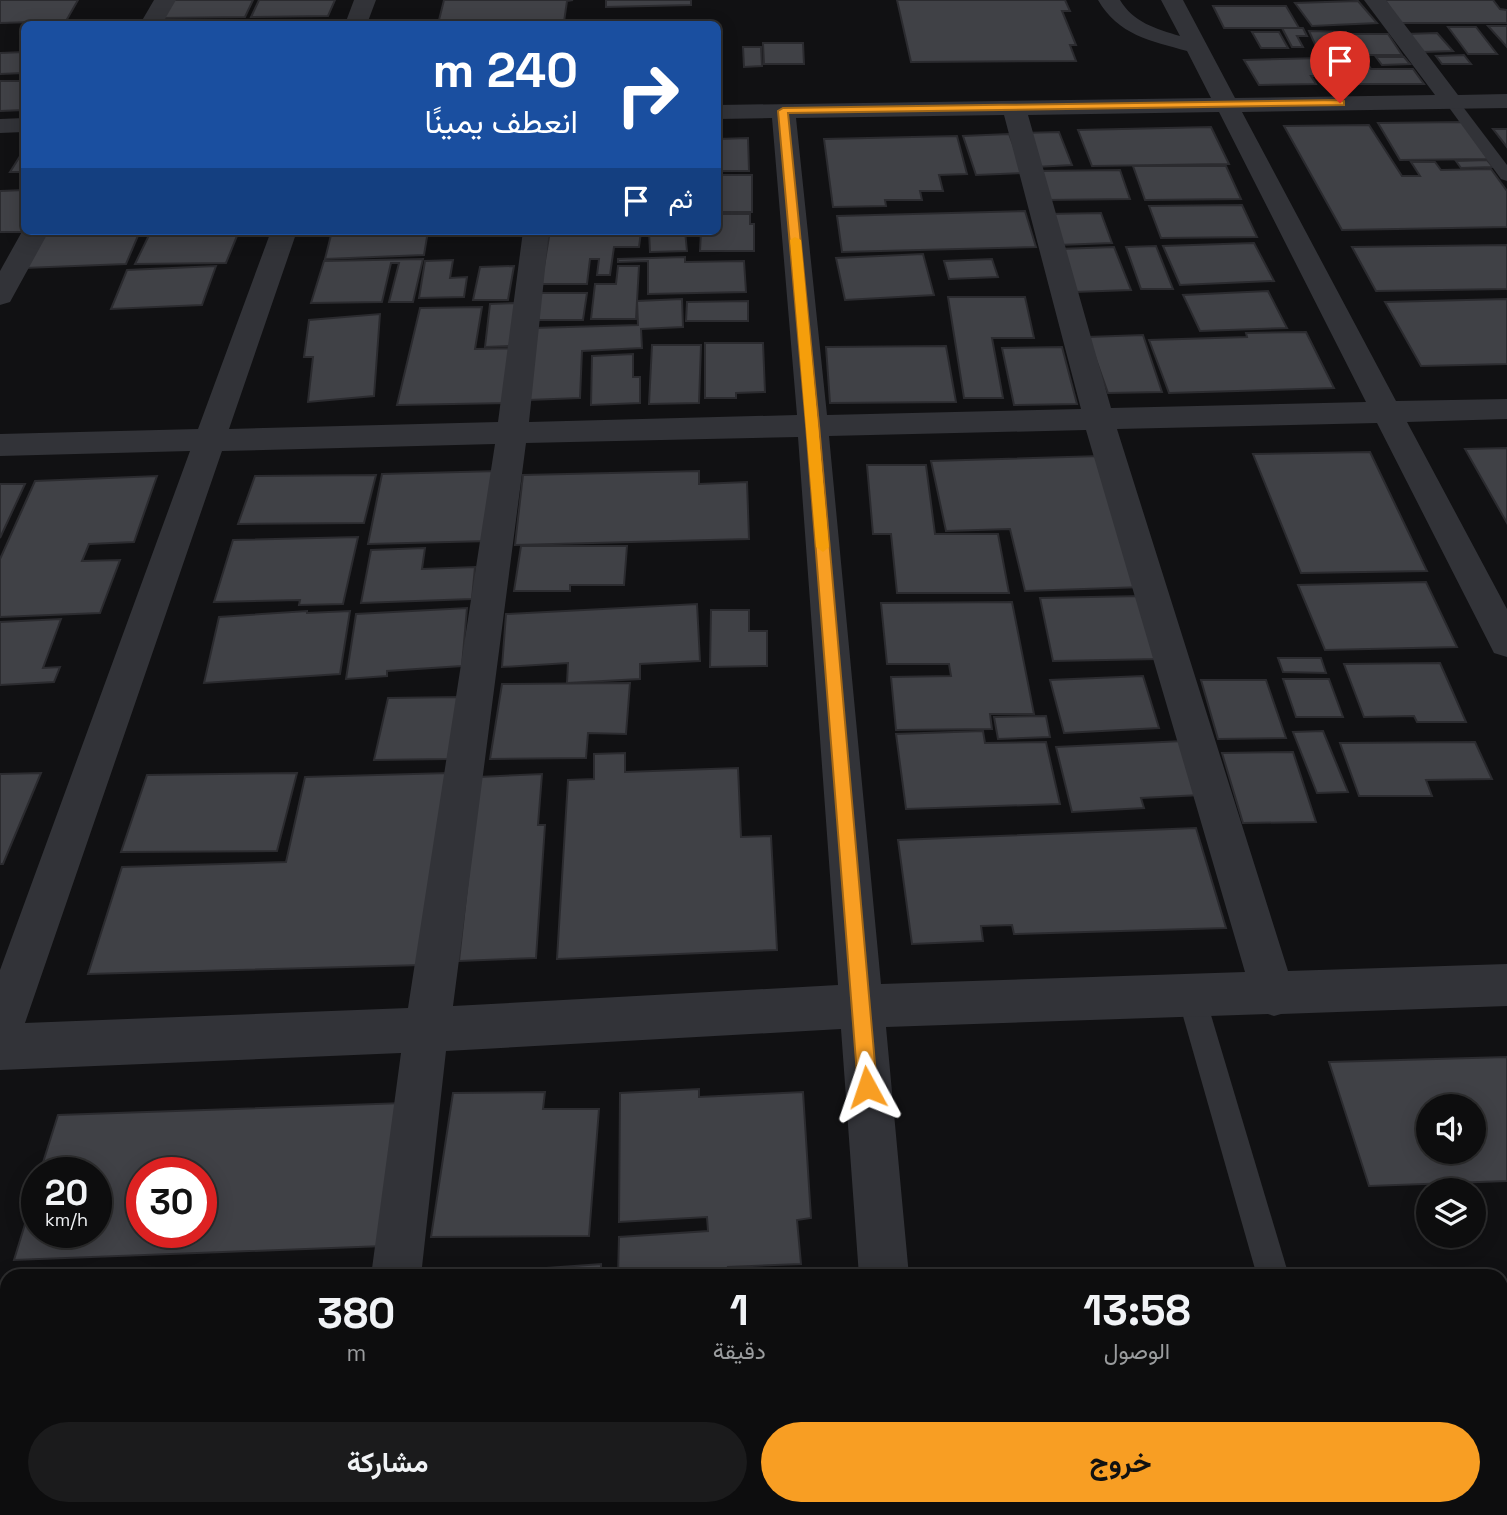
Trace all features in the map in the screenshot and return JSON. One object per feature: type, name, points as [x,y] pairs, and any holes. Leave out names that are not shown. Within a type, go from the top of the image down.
[{"type":"street","points":[[153,21],[165,0]]},
{"type":"street","points":[[357,21],[365,0]]},
{"type":"street","points":[[1109,0],[1115,13],[1137,29],[1198,47]]},
{"type":"street","points":[[1172,0],[1229,104],[1507,643]]},
{"type":"street","points":[[1376,0],[1452,102]]},
{"type":"street","points":[[721,112],[1507,101]]},
{"type":"street","points":[[1014,108],[1099,420],[1274,995]]},
{"type":"street","points":[[783,111],[813,425],[883,1269]]},
{"type":"street","points":[[0,126],[21,125]]},
{"type":"street","points":[[0,296],[34,235]]},
{"type":"street","points":[[0,1031],[283,235]]},
{"type":"street","points":[[397,1269],[426,1030],[436,979],[512,433],[537,235]]},
{"type":"street","points":[[0,445],[1507,409]]},
{"type":"street","points":[[0,1047],[426,1030],[860,1006],[1191,995],[1274,995],[1507,985]]},
{"type":"lane","points":[[1452,102],[1507,176]]},
{"type":"lane","points":[[1191,995],[1271,1269]]},
{"type":"building","points":[[0,0],[78,0],[66,21],[0,23]]},
{"type":"building","points":[[169,0],[253,0],[245,17],[159,18]]},
{"type":"building","points":[[259,0],[335,0],[328,16],[251,17]]},
{"type":"building","points":[[444,0],[573,0],[567,1],[564,21],[439,21]]},
{"type":"building","points":[[606,0],[691,0],[691,5],[606,7]]},
{"type":"building","points":[[897,0],[1065,0],[1070,11],[1062,11],[1076,45],[1070,45],[1076,61],[911,62]]},
{"type":"building","points":[[1385,0],[1493,0],[1500,9],[1507,10],[1507,23],[1400,23]]},
{"type":"building","points":[[1358,1],[1377,23],[1312,26],[1295,3]]},
{"type":"building","points":[[1213,6],[1286,6],[1299,28],[1224,28]]},
{"type":"building","points":[[147,20],[146,21],[68,21]]},
{"type":"building","points":[[1488,26],[1507,26],[1507,47]]},
{"type":"building","points":[[1448,27],[1476,27],[1497,54],[1468,54]]},
{"type":"building","points":[[1282,28],[1303,28],[1307,36],[1297,36],[1303,47],[1292,47]]},
{"type":"building","points":[[1309,31],[1346,32],[1353,46],[1339,46],[1342,52],[1318,51]]},
{"type":"building","points":[[1252,32],[1279,32],[1288,48],[1261,48]]},
{"type":"building","points":[[1437,33],[1453,51],[1422,52],[1407,34]]},
{"type":"building","points":[[1348,34],[1388,34],[1402,55],[1362,55]]},
{"type":"building","points":[[763,43],[803,43],[804,64],[764,64]]},
{"type":"building","points":[[743,47],[761,47],[762,66],[744,67]]},
{"type":"building","points":[[21,52],[21,73],[0,74],[0,53]]},
{"type":"building","points":[[1464,55],[1471,64],[1442,64],[1436,56]]},
{"type":"building","points":[[1376,57],[1404,57],[1410,64],[1382,65]]},
{"type":"building","points":[[1322,58],[1335,76],[1311,76],[1316,84],[1259,85],[1244,60]]},
{"type":"building","points":[[1336,61],[1366,61],[1371,69],[1413,69],[1424,84],[1351,84]]},
{"type":"building","points":[[0,81],[21,81],[21,110],[0,111]]},
{"type":"building","points":[[1462,122],[1488,159],[1400,160],[1378,123]]},
{"type":"building","points":[[1369,125],[1402,176],[1420,176],[1411,162],[1435,162],[1441,170],[1491,169],[1507,191],[1507,227],[1342,230],[1284,126]]},
{"type":"building","points":[[1211,127],[1229,164],[1092,166],[1078,130]]},
{"type":"building","points":[[1493,129],[1507,129],[1507,147]]},
{"type":"building","points":[[1059,132],[1072,165],[1035,167],[1022,133]]},
{"type":"building","points":[[1009,134],[1024,173],[976,175],[963,136]]},
{"type":"building","points":[[957,136],[967,174],[939,175],[943,191],[920,191],[922,200],[885,200],[886,206],[833,207],[824,139]]},
{"type":"building","points":[[748,138],[749,171],[721,171],[721,139]]},
{"type":"building","points":[[21,155],[21,172],[10,172]]},
{"type":"building","points":[[1487,160],[1493,167],[1461,168],[1456,161]]},
{"type":"building","points":[[1133,166],[1226,166],[1241,199],[1145,200]]},
{"type":"building","points":[[1120,170],[1130,199],[1044,200],[1035,171]]},
{"type":"building","points":[[721,175],[752,175],[752,212],[721,212]]},
{"type":"building","points":[[21,190],[21,232],[0,232],[0,191]]},
{"type":"building","points":[[1242,205],[1257,237],[1161,238],[1149,206]]},
{"type":"building","points":[[1025,211],[1036,247],[842,252],[837,216]]},
{"type":"building","points":[[1101,213],[1112,243],[1058,245],[1048,214]]},
{"type":"building","points":[[721,214],[750,214],[750,224],[754,224],[754,251],[700,251],[701,235],[721,235]]},
{"type":"building","points":[[42,235],[138,235],[126,264],[25,268]]},
{"type":"building","points":[[149,235],[237,235],[226,263],[135,264]]},
{"type":"building","points":[[331,235],[427,235],[424,255],[325,259]]},
{"type":"building","points":[[549,235],[641,235],[639,247],[614,247],[610,275],[597,275],[599,259],[590,259],[587,284],[541,284]]},
{"type":"building","points":[[649,235],[685,235],[687,251],[650,252]]},
{"type":"building","points":[[1254,243],[1274,281],[1180,285],[1163,246]]},
{"type":"building","points":[[1507,245],[1507,289],[1376,291],[1352,247]]},
{"type":"building","points":[[1156,246],[1173,289],[1141,289],[1126,247]]},
{"type":"building","points":[[1114,247],[1131,290],[1074,292],[1059,249]]},
{"type":"building","points":[[923,254],[934,295],[845,300],[836,258]]},
{"type":"building","points":[[685,257],[685,262],[744,261],[746,292],[648,294],[648,261],[618,262],[618,259]]},
{"type":"building","points":[[423,259],[413,302],[389,302],[399,263],[391,263],[382,302],[311,303],[324,261]]},
{"type":"building","points":[[992,259],[998,277],[949,279],[944,261]]},
{"type":"building","points":[[453,260],[450,278],[467,277],[464,297],[419,298],[425,261]]},
{"type":"building","points":[[216,266],[202,305],[111,309],[127,270]]},
{"type":"building","points":[[514,266],[508,300],[473,300],[480,267]]},
{"type":"building","points":[[618,266],[639,266],[636,319],[591,319],[595,284],[616,284]]},
{"type":"building","points":[[1268,291],[1287,328],[1200,331],[1183,295]]},
{"type":"building","points":[[541,293],[587,293],[583,320],[536,320]]},
{"type":"building","points":[[948,297],[1025,297],[1034,338],[992,338],[1003,398],[964,398]]},
{"type":"building","points":[[682,299],[683,327],[641,329],[642,348],[582,351],[580,398],[528,400],[533,328],[638,325],[637,301]]},
{"type":"building","points":[[1507,299],[1507,364],[1421,366],[1385,302]]},
{"type":"building","points":[[748,301],[748,321],[686,321],[687,302]]},
{"type":"building","points":[[516,303],[511,346],[485,347],[490,304]]},
{"type":"building","points":[[482,307],[475,349],[517,348],[509,403],[397,405],[420,308]]},
{"type":"building","points":[[380,314],[374,396],[308,402],[313,357],[304,357],[309,320]]},
{"type":"building","points":[[1306,332],[1334,388],[1169,393],[1149,340],[1247,337],[1246,333]]},
{"type":"building","points":[[1143,335],[1162,392],[1108,393],[1088,337]]},
{"type":"building","points":[[705,343],[763,343],[765,392],[736,393],[736,398],[705,398]]},
{"type":"building","points":[[652,345],[701,345],[699,403],[649,404]]},
{"type":"building","points":[[946,346],[956,402],[830,403],[826,347]]},
{"type":"building","points":[[1062,347],[1077,404],[1014,405],[1002,348]]},
{"type":"building","points":[[633,354],[633,377],[640,377],[640,403],[591,405],[592,356]]},
{"type":"building","points":[[1507,448],[1507,523],[1465,449]]},
{"type":"building","points":[[1370,452],[1427,571],[1301,573],[1253,454]]},
{"type":"building","points":[[1101,456],[1143,587],[1025,591],[1010,529],[946,531],[931,461]]},
{"type":"building","points":[[867,465],[926,465],[935,534],[998,534],[1009,593],[897,593],[891,534],[873,534]]},
{"type":"building","points":[[499,471],[490,541],[368,544],[382,474]]},
{"type":"building","points":[[699,471],[699,484],[747,482],[749,539],[515,545],[523,475]]},
{"type":"building","points":[[376,475],[364,523],[238,524],[255,476]]},
{"type":"building","points":[[157,476],[134,542],[89,544],[82,561],[120,560],[100,613],[0,617],[0,559],[35,481]]},
{"type":"building","points":[[0,484],[25,484],[0,538]]},
{"type":"building","points":[[358,537],[343,604],[299,605],[300,600],[214,602],[233,540]]},
{"type":"building","points":[[521,546],[627,546],[624,585],[570,585],[570,591],[514,591]]},
{"type":"building","points":[[425,548],[422,569],[475,567],[472,599],[361,603],[371,550]]},
{"type":"building","points":[[1426,582],[1457,647],[1325,650],[1298,585]]},
{"type":"building","points":[[1142,596],[1159,659],[1053,661],[1040,598]]},
{"type":"building","points":[[1012,602],[1034,714],[990,714],[992,729],[896,730],[891,677],[951,676],[949,664],[887,664],[881,603]]},
{"type":"building","points":[[697,604],[700,661],[640,664],[640,679],[567,683],[568,663],[502,667],[506,614]]},
{"type":"building","points":[[467,608],[462,666],[387,671],[387,676],[346,679],[356,614]]},
{"type":"building","points":[[711,610],[749,610],[749,631],[767,631],[767,666],[710,667]]},
{"type":"building","points":[[350,611],[340,674],[204,683],[219,617]]},
{"type":"building","points":[[61,619],[43,668],[60,667],[54,682],[0,685],[0,622]]},
{"type":"building","points":[[1278,658],[1321,658],[1326,673],[1283,672]]},
{"type":"building","points":[[1440,663],[1466,722],[1417,722],[1414,716],[1364,717],[1344,664]]},
{"type":"building","points":[[1143,676],[1159,728],[1064,733],[1050,680]]},
{"type":"building","points":[[1283,679],[1329,679],[1343,717],[1296,717]]},
{"type":"building","points":[[1201,680],[1266,680],[1286,738],[1218,739]]},
{"type":"building","points":[[630,683],[626,734],[588,733],[586,758],[490,759],[502,684]]},
{"type":"building","points":[[460,697],[448,759],[374,760],[388,698]]},
{"type":"building","points":[[1046,716],[1050,737],[998,739],[994,717]]},
{"type":"building","points":[[983,731],[985,743],[1046,742],[1060,804],[906,809],[896,734]]},
{"type":"building","points":[[1323,731],[1348,792],[1317,793],[1293,732]]},
{"type":"building","points":[[1183,741],[1201,795],[1141,798],[1144,808],[1072,812],[1056,747]]},
{"type":"building","points":[[1475,742],[1492,779],[1426,780],[1432,796],[1359,796],[1340,743]]},
{"type":"building","points":[[1293,752],[1316,822],[1243,823],[1222,753]]},
{"type":"building","points":[[625,753],[625,772],[738,768],[741,837],[771,836],[777,950],[557,959],[568,780],[594,779],[594,754]]},
{"type":"building","points":[[41,773],[3,864],[0,864],[0,774]]},
{"type":"building","points":[[297,773],[277,851],[121,852],[147,775]]},
{"type":"building","points":[[449,773],[422,965],[88,974],[122,867],[286,862],[305,777]]},
{"type":"building","points":[[542,774],[538,825],[545,825],[536,958],[459,961],[479,777]]},
{"type":"building","points":[[1196,828],[1226,928],[1014,934],[1012,925],[981,926],[983,941],[912,944],[898,840]]},
{"type":"building","points":[[1507,1057],[1507,1181],[1486,1182],[1486,1178],[1416,1178],[1416,1184],[1369,1186],[1329,1062]]},
{"type":"building","points":[[699,1089],[699,1097],[803,1092],[811,1218],[797,1220],[801,1264],[728,1269],[618,1269],[619,1237],[708,1231],[707,1217],[619,1222],[620,1093]]},
{"type":"building","points":[[545,1092],[543,1109],[599,1109],[589,1236],[431,1237],[453,1093]]},
{"type":"building","points":[[404,1103],[384,1246],[14,1260],[21,1237],[21,1248],[112,1248],[112,1157],[45,1157],[58,1115]]},
{"type":"building","points":[[601,1264],[601,1269],[547,1268]]},
{"type":"slow traffic","points":[[795,240],[823,547]]},
{"type":"route","points":[[867,1087],[813,425],[783,111],[1340,103]]}]
